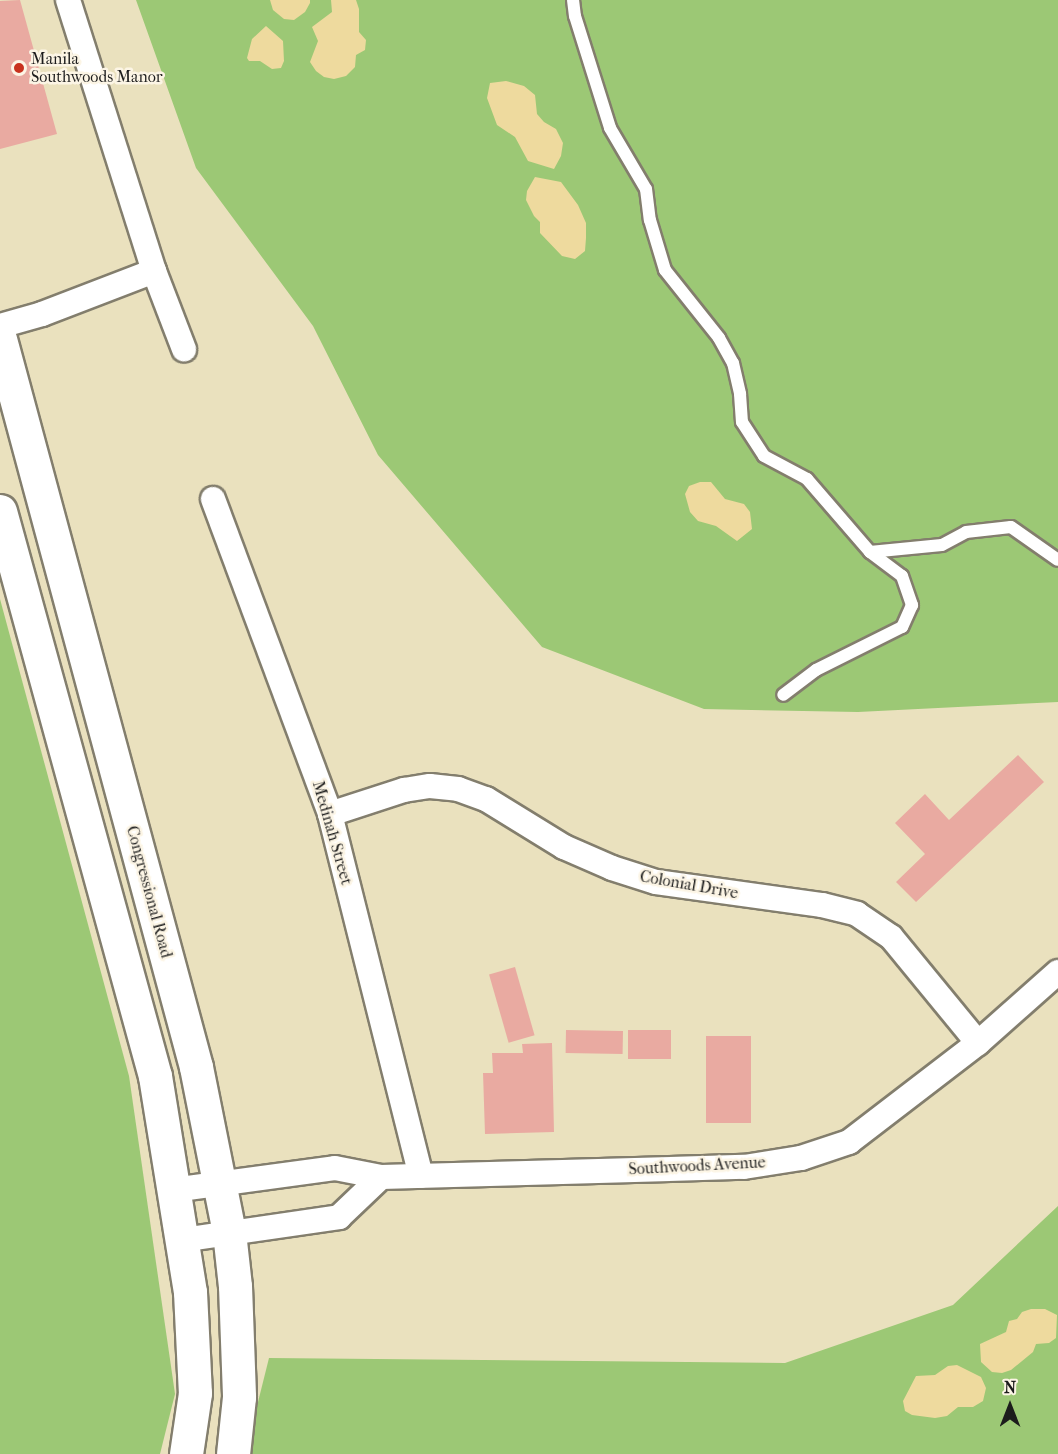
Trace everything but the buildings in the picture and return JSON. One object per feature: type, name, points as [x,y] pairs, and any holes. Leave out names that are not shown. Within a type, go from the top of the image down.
[{"type":"main road","name":"Congressional Road","points":[[0,339],[196,1067],[229,1232],[235,1286],[239,1397],[233,1454]]},
{"type":"main road","points":[[0,511],[155,1076],[190,1292],[195,1393],[186,1454]]},
{"type":"street","points":[[68,0],[154,271],[184,349]]},
{"type":"street","points":[[0,326],[42,314],[154,271]]},
{"type":"street","name":"Medinah Street","points":[[213,499],[330,814],[421,1176]]},
{"type":"street","name":"Colonial Drive","points":[[330,814],[404,790],[430,786],[458,789],[486,799],[564,847],[612,868],[657,882],[822,905],[857,914],[891,937],[978,1043]]},
{"type":"street","name":"Southwoods Avenue","points":[[173,1190],[335,1168],[381,1177],[744,1167],[801,1158],[849,1142],[978,1043],[1058,972]]},
{"type":"street","points":[[182,1240],[339,1217],[381,1177]]},
{"type":"lane","points":[[573,0],[575,16],[610,128],[646,189],[650,220],[665,270],[719,338],[733,363],[740,394],[742,422],[764,456],[807,479],[870,552],[902,576],[912,605],[902,627],[816,670],[783,695]]},
{"type":"lane","points":[[870,552],[942,545],[966,532],[1011,527],[1058,560]]},
{"type":"green space","points":[[136,0],[1058,0],[1058,702],[858,712],[704,709],[542,647],[378,455],[313,326],[196,168]]},
{"type":"green space","points":[[0,599],[129,1076],[175,1394],[160,1454],[0,1454]]},
{"type":"green space","points":[[1058,1206],[1058,1454],[245,1454],[269,1358],[785,1363],[953,1305]]},
{"type":"sand","points":[[270,0],[310,0],[310,3],[305,12],[294,20],[284,19],[273,10]]},
{"type":"sand","points":[[331,0],[356,0],[359,9],[359,32],[366,40],[365,50],[356,55],[355,67],[346,76],[334,79],[324,77],[310,62],[318,41],[312,27],[332,12]]},
{"type":"sand","points":[[266,26],[283,41],[284,61],[281,68],[272,69],[260,61],[249,61],[247,58],[252,39]]},
{"type":"sand","points":[[506,81],[524,86],[535,95],[537,114],[544,122],[556,129],[563,143],[561,156],[554,169],[528,161],[515,137],[497,125],[487,98],[490,83]]},
{"type":"sand","points":[[535,177],[561,182],[578,205],[586,223],[586,238],[585,251],[575,259],[562,256],[540,233],[540,222],[534,216],[526,200],[527,191]]},
{"type":"sand","points":[[700,482],[711,482],[725,499],[744,504],[750,512],[752,529],[737,541],[716,526],[698,521],[690,512],[685,494],[689,486]]},
{"type":"sand","points":[[1031,1309],[1045,1309],[1057,1315],[1056,1338],[1049,1343],[1036,1344],[1033,1352],[1011,1370],[1002,1373],[992,1372],[981,1362],[980,1344],[1006,1332],[1009,1321],[1017,1319],[1022,1312]]},
{"type":"sand","points":[[957,1365],[981,1377],[986,1388],[983,1401],[973,1407],[958,1407],[947,1416],[935,1418],[912,1415],[905,1411],[903,1401],[916,1376],[935,1375],[948,1366]]},
{"type":"place","name":"Manila Southwoods Manor","points":[[19,68]]}]
